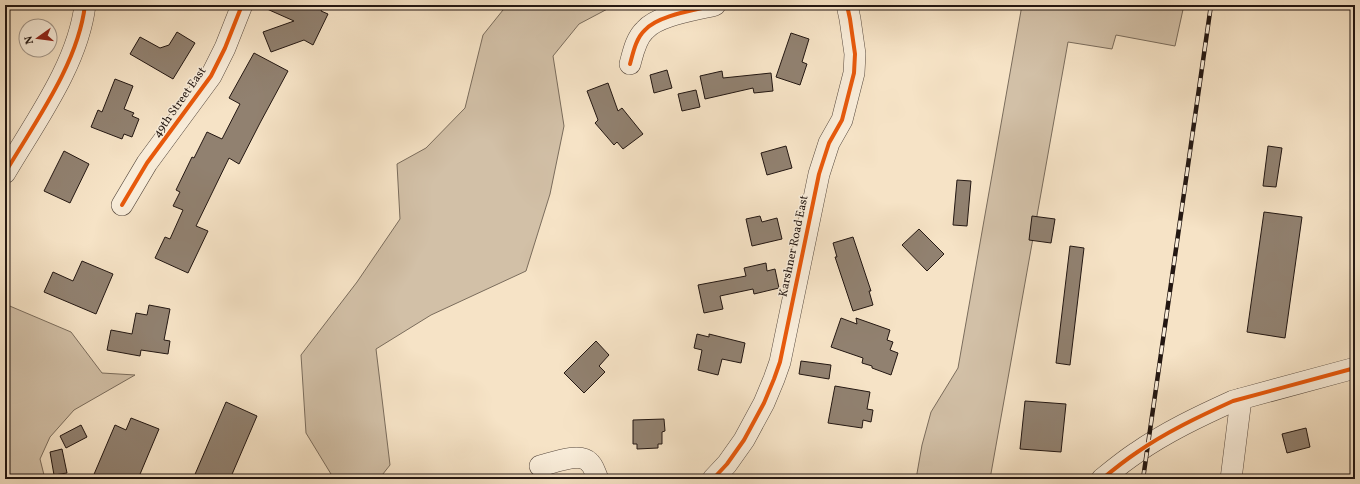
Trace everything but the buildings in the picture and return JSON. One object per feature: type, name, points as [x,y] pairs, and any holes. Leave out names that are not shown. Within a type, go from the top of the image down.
[{"type":"street","points":[[5,173],[63,76],[80,32],[85,5]]},
{"type":"street","name":"49th Street East","points":[[122,205],[147,163],[211,76],[226,48],[242,5]]},
{"type":"street","points":[[630,64],[640,35],[650,25],[668,17],[715,5]]},
{"type":"street","name":"Karshner Road East","points":[[713,479],[727,464],[744,440],[764,403],[780,362],[819,174],[829,144],[842,120],[854,74],[854,54],[847,5]]},
{"type":"street","points":[[1102,479],[1137,452],[1178,427],[1216,408],[1241,399],[1355,368]]},
{"type":"street","points":[[1231,479],[1241,399]]},
{"type":"street","points":[[540,466],[576,457],[586,459],[590,462],[598,479]]},
{"type":"shaded area","points":[[507,5],[615,5],[579,24],[553,56],[564,126],[550,194],[526,271],[431,315],[376,349],[390,465],[379,479],[330,479],[331,474],[306,433],[301,355],[357,282],[400,219],[397,164],[426,148],[465,108],[483,35]]},
{"type":"shaded area","points":[[1022,5],[1184,5],[1175,46],[1116,35],[1112,49],[1068,42],[990,479],[916,479],[922,445],[931,412],[958,368]]},
{"type":"shaded area","points":[[5,304],[71,332],[102,373],[135,375],[74,410],[50,437],[40,459],[45,479],[5,479]]},
{"type":"railway","points":[[1143,479],[1211,5]]},
{"type":"cycle path","points":[[5,173],[42,113],[65,71],[81,27],[85,5]]},
{"type":"cycle path","points":[[122,205],[147,163],[211,76],[225,48],[242,5]]},
{"type":"cycle path","points":[[630,64],[639,37],[651,25],[668,17],[715,5]]},
{"type":"cycle path","points":[[713,479],[727,464],[744,440],[764,403],[780,362],[819,174],[829,143],[842,120],[854,73],[855,54],[847,5]]},
{"type":"cycle path","points":[[1102,479],[1147,445],[1171,431],[1233,401],[1355,368]]}]
